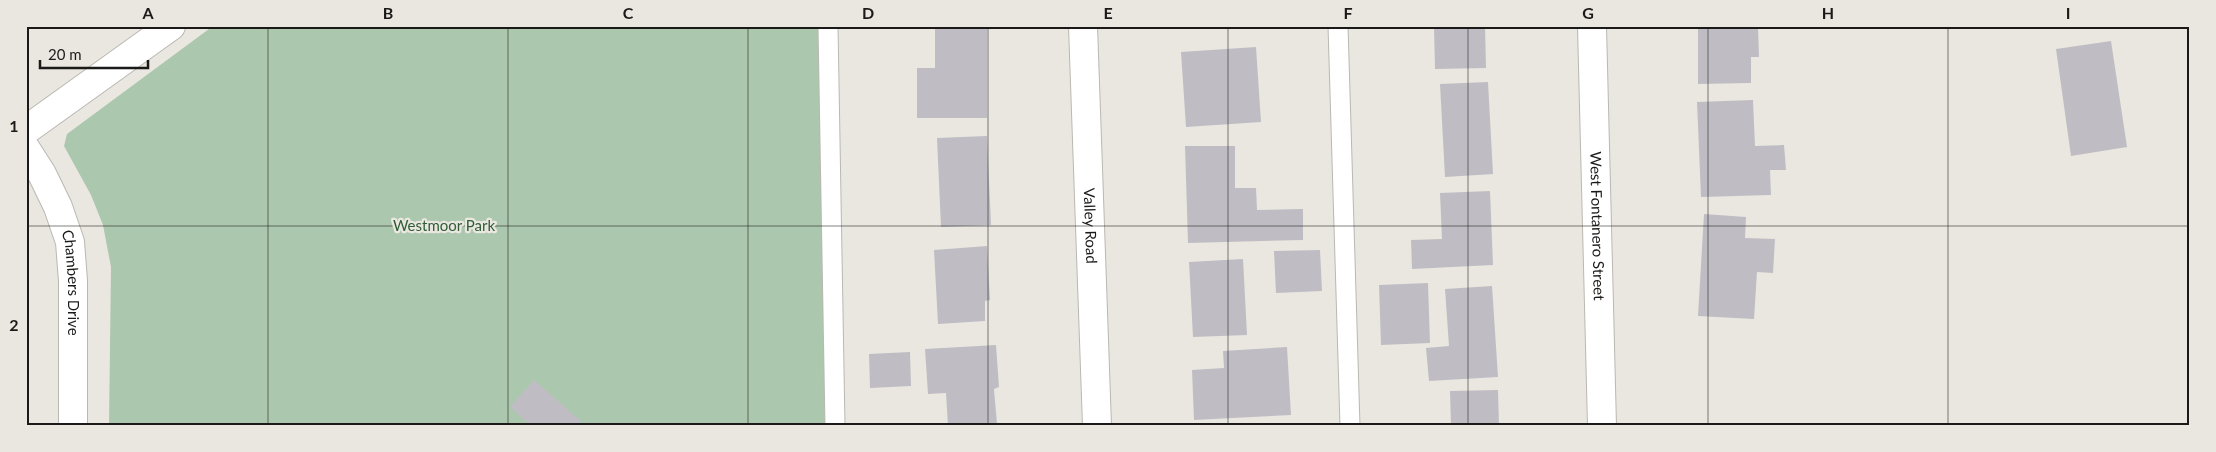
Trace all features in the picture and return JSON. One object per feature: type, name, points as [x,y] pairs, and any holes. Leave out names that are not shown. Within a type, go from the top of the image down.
[{"type":"street","points":[[26,130],[170,26]]},
{"type":"street","name":"Valley Road","points":[[1083,26],[1097,426]]},
{"type":"street","name":"West Fontanero Street","points":[[1592,26],[1602,426]]},
{"type":"street","name":"Chambers Drive","points":[[26,149],[42,174],[58,207],[70,242],[73,281],[72,426]]},
{"type":"lane","points":[[828,26],[835,426]]},
{"type":"lane","points":[[1338,26],[1350,426]]},
{"type":"green space","name":"Westmoor Park","points":[[213,26],[820,26],[825,426],[109,426],[111,267],[103,225],[91,195],[64,146],[67,134]]},
{"type":"building","points":[[935,26],[987,26],[987,118],[917,118],[917,68],[935,68]]},
{"type":"building","points":[[1434,26],[1485,26],[1486,68],[1435,69]]},
{"type":"building","points":[[1698,26],[1758,26],[1759,57],[1751,57],[1751,83],[1698,84]]},
{"type":"building","points":[[2111,41],[2127,147],[2071,156],[2056,49]]},
{"type":"building","points":[[1256,47],[1261,122],[1186,127],[1181,52]]},
{"type":"building","points":[[1488,82],[1493,174],[1445,177],[1440,84]]},
{"type":"building","points":[[1753,100],[1755,146],[1784,145],[1786,170],[1770,170],[1771,195],[1701,197],[1697,102]]},
{"type":"building","points":[[987,136],[991,225],[941,227],[937,138]]},
{"type":"building","points":[[1185,146],[1235,146],[1235,188],[1256,188],[1257,210],[1303,209],[1303,240],[1188,243]]},
{"type":"building","points":[[1490,191],[1493,265],[1412,269],[1411,240],[1442,239],[1440,193]]},
{"type":"building","points":[[1704,214],[1746,217],[1745,238],[1775,239],[1773,273],[1757,272],[1754,319],[1698,316]]},
{"type":"building","points":[[987,246],[990,300],[985,301],[985,321],[938,324],[934,250]]},
{"type":"building","points":[[1320,250],[1322,291],[1276,293],[1274,251]]},
{"type":"building","points":[[1243,259],[1247,335],[1193,337],[1189,262]]},
{"type":"building","points":[[1428,283],[1430,343],[1381,345],[1379,285]]},
{"type":"building","points":[[1492,286],[1498,377],[1429,381],[1426,348],[1449,346],[1445,289]]},
{"type":"building","points":[[996,345],[999,387],[994,389],[997,424],[948,426],[946,393],[928,394],[925,349]]},
{"type":"building","points":[[1287,347],[1291,415],[1194,420],[1192,370],[1224,368],[1223,351]]},
{"type":"building","points":[[910,352],[911,386],[870,388],[869,354]]},
{"type":"building","points":[[534,380],[581,421],[576,426],[531,426],[510,407]]},
{"type":"building","points":[[1498,390],[1499,426],[1451,426],[1450,391]]}]
